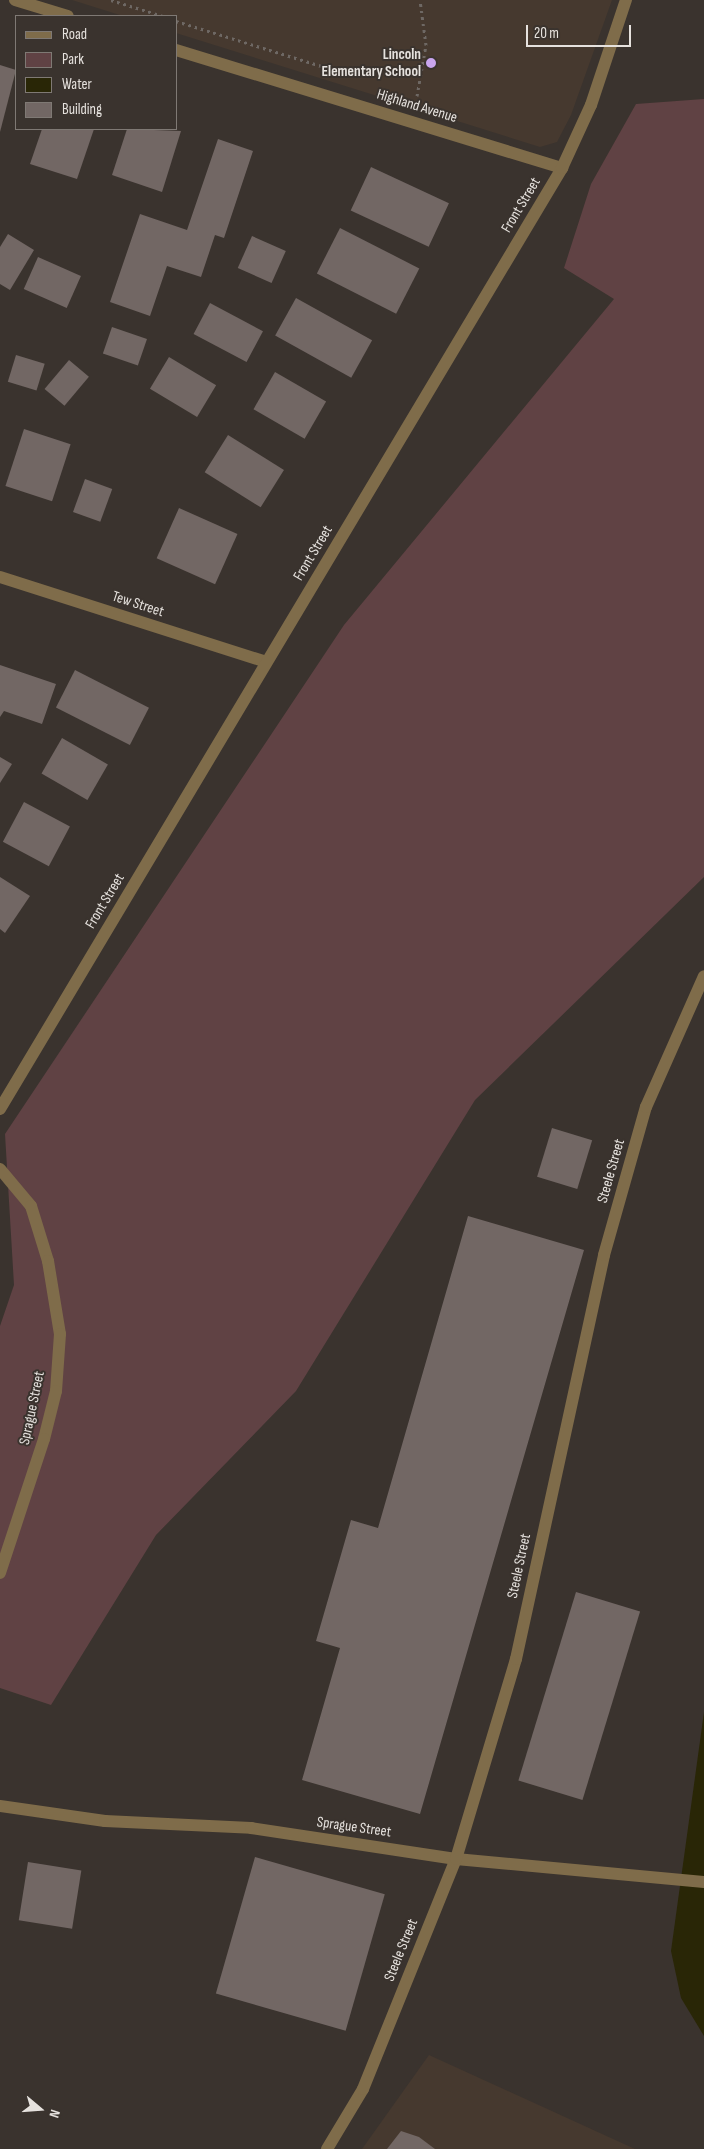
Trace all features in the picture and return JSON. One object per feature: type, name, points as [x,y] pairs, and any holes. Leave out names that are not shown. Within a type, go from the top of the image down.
[{"type":"street","points":[[15,0],[65,15]]},
{"type":"street","name":"Front Street","points":[[0,1109],[562,168],[591,105],[626,0]]},
{"type":"street","name":"Highland Avenue","points":[[178,51],[562,168]]},
{"type":"street","name":"Tew Street","points":[[0,577],[266,662]]},
{"type":"street","name":"Steele Street","points":[[326,2149],[363,2089],[456,1859],[516,1659],[606,1248],[646,1108],[704,976]]},
{"type":"street","name":"Sprague Street","points":[[0,1169],[31,1206],[48,1261],[60,1334],[48,1420],[0,1573]]},
{"type":"street","name":"Sprague Street","points":[[0,1806],[105,1821],[251,1828],[456,1859],[704,1882]]},
{"type":"path","points":[[111,0],[160,15]]},
{"type":"path","points":[[410,94],[419,96],[423,78],[426,45],[420,0]]},
{"type":"path","points":[[178,21],[335,70]]},
{"type":"shaded area","name":"Lincoln Elementary School","points":[[72,0],[612,0],[571,115],[557,142],[540,147],[178,34],[178,15],[120,15]]},
{"type":"shaded area","points":[[429,2055],[635,2149],[362,2149]]},
{"type":"green space","points":[[704,99],[704,877],[475,1100],[296,1391],[156,1535],[51,1705],[0,1688],[0,1326],[14,1285],[5,1134],[344,625],[614,299],[564,268],[591,184],[636,104]]},
{"type":"water","points":[[704,1712],[704,2036],[681,1998],[671,1951]]},
{"type":"building","points":[[0,65],[15,70],[15,74],[0,132]]},
{"type":"building","points":[[42,130],[94,130],[77,179],[30,164]]},
{"type":"building","points":[[127,130],[181,131],[162,192],[112,175]]},
{"type":"building","points":[[218,139],[253,151],[224,238],[215,235],[201,277],[167,266],[150,316],[110,302],[140,214],[187,230]]},
{"type":"building","points":[[371,167],[449,203],[429,247],[351,211]]},
{"type":"building","points":[[340,228],[419,268],[396,314],[317,273]]},
{"type":"building","points":[[8,234],[34,250],[10,290],[0,284],[0,247]]},
{"type":"building","points":[[252,236],[286,251],[272,283],[238,268]]},
{"type":"building","points":[[38,257],[81,276],[67,308],[24,289]]},
{"type":"building","points":[[296,298],[372,340],[351,378],[275,336]]},
{"type":"building","points":[[210,303],[263,331],[247,362],[194,334]]},
{"type":"building","points":[[112,327],[147,339],[138,366],[103,353]]},
{"type":"building","points":[[16,355],[45,364],[37,391],[8,382]]},
{"type":"building","points":[[169,357],[216,385],[197,417],[150,389]]},
{"type":"building","points":[[69,360],[89,377],[64,406],[45,389]]},
{"type":"building","points":[[275,372],[326,402],[305,439],[254,409]]},
{"type":"building","points":[[24,429],[71,444],[52,501],[5,486]]},
{"type":"building","points":[[228,435],[284,470],[261,507],[205,472]]},
{"type":"building","points":[[85,479],[112,489],[100,522],[73,512]]},
{"type":"building","points":[[179,508],[237,534],[215,584],[157,558]]},
{"type":"building","points":[[0,665],[56,684],[42,724],[4,711],[0,717]]},
{"type":"building","points":[[75,670],[149,708],[130,745],[56,707]]},
{"type":"building","points":[[62,738],[108,764],[87,800],[42,774]]},
{"type":"building","points":[[0,757],[12,764],[0,783]]},
{"type":"building","points":[[24,802],[70,826],[49,866],[3,842]]},
{"type":"building","points":[[0,877],[30,896],[5,933],[0,929]]},
{"type":"building","points":[[552,1128],[592,1140],[577,1189],[537,1177]]},
{"type":"building","points":[[468,1216],[584,1250],[420,1814],[302,1780],[340,1648],[316,1641],[351,1520],[378,1528]]},
{"type":"building","points":[[576,1592],[640,1612],[582,1800],[518,1780]]},
{"type":"building","points":[[255,1857],[385,1894],[346,2031],[216,1993]]},
{"type":"building","points":[[28,1862],[81,1870],[72,1929],[19,1920]]},
{"type":"building","points":[[401,2131],[419,2137],[435,2149],[387,2149]]},
{"type":"place","name":"Lincoln Elementary School","points":[[431,63]]}]
